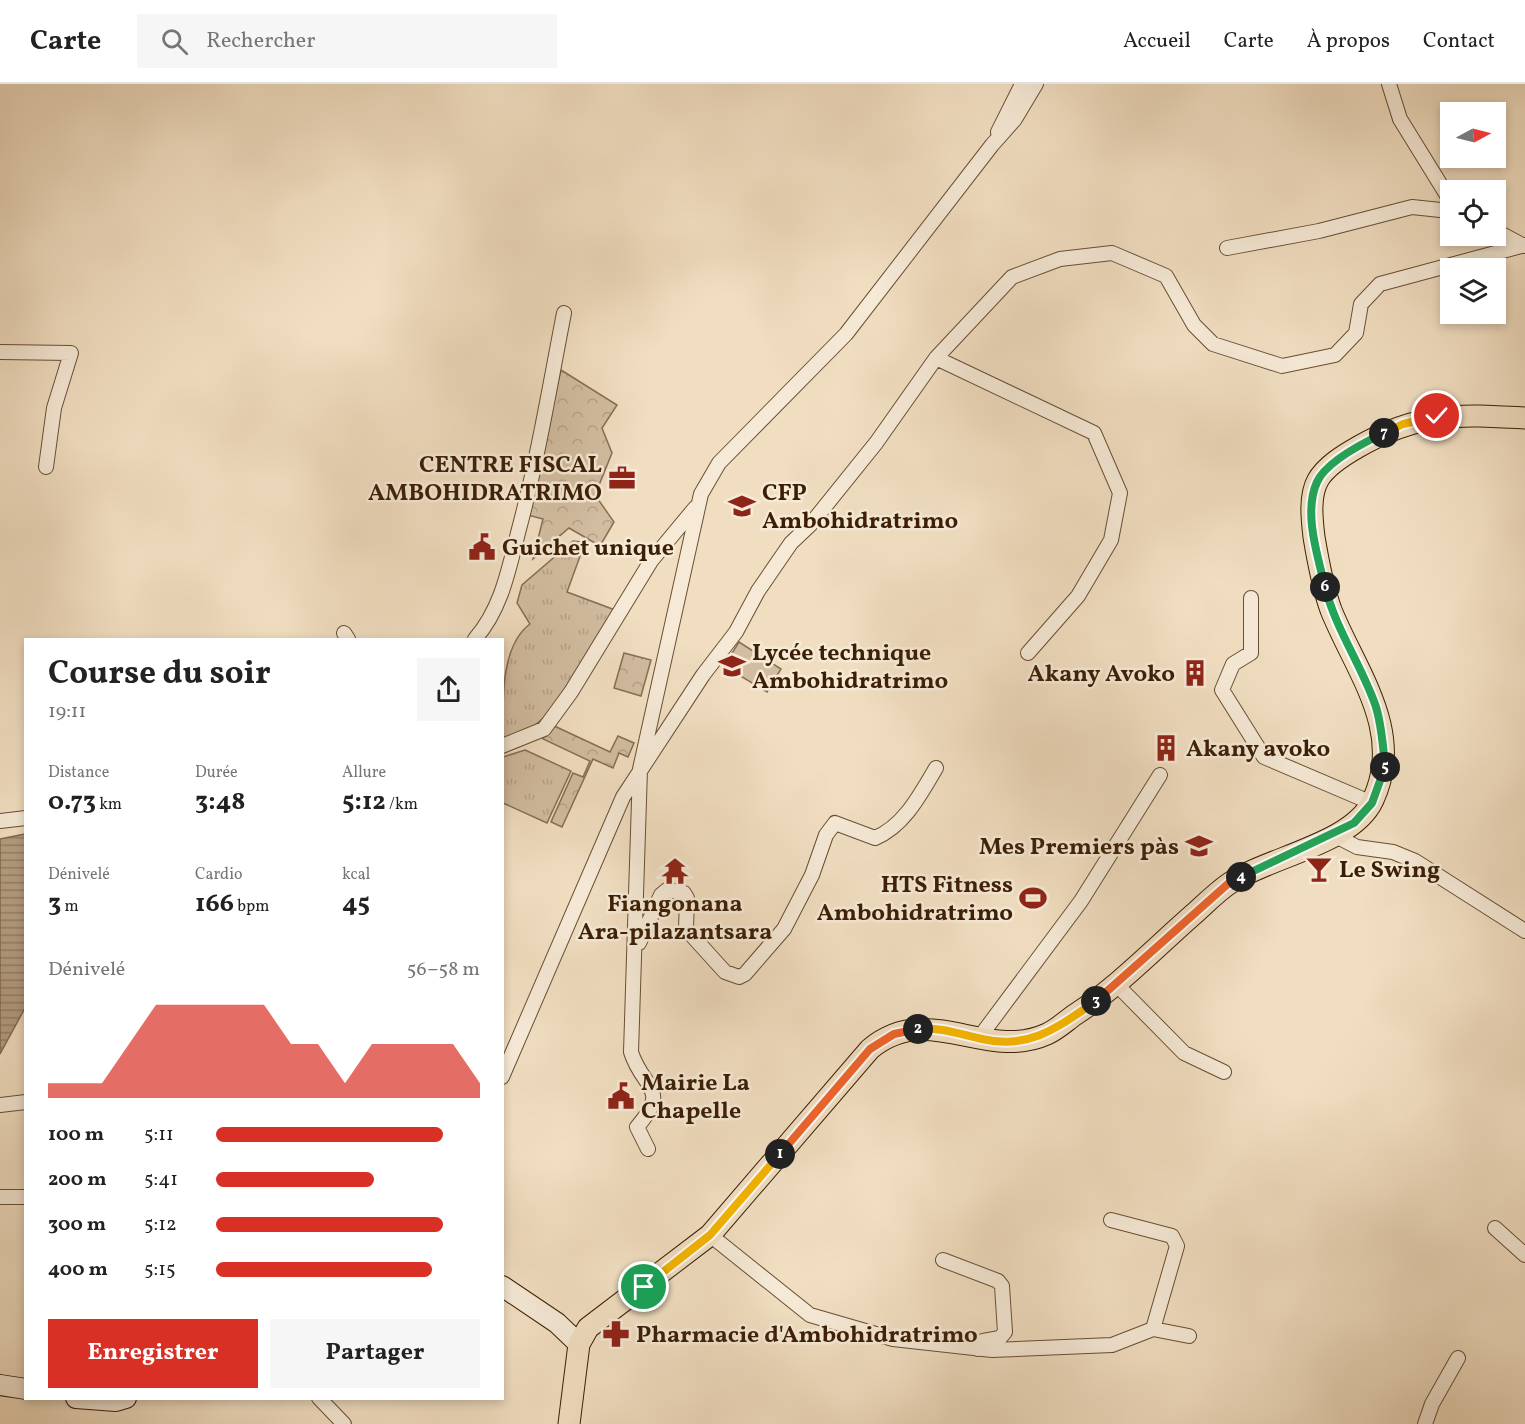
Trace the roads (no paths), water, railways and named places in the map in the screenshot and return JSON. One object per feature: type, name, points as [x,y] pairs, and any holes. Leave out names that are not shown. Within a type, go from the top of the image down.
[{"type":"main road","points":[[569,1424],[581,1345],[710,1235],[870,1049],[883,1038],[909,1029],[931,1028],[999,1042],[1020,1041],[1048,1033],[1117,985],[1230,882],[1334,835],[1354,823],[1372,803],[1385,767],[1382,729],[1376,706],[1330,608],[1313,531],[1312,508],[1317,482],[1327,469],[1350,452],[1403,424],[1437,416],[1525,418]]},
{"type":"street","points":[[992,145],[1022,84]]},
{"type":"street","points":[[504,745],[544,729],[572,692],[651,561],[696,507],[719,463],[846,334],[992,145],[1015,119],[1036,84]]},
{"type":"street","points":[[1389,84],[1400,119],[1440,184]]},
{"type":"street","points":[[1227,248],[1319,231],[1412,207],[1440,210]]},
{"type":"street","points":[[1506,236],[1524,246]]},
{"type":"street","points":[[504,1072],[623,797],[640,769],[672,726],[703,675],[736,632],[758,591],[791,543],[810,525],[876,443],[936,358],[1012,277],[1060,259],[1112,254],[1166,276],[1194,325],[1213,344],[1282,366],[1335,355],[1356,333],[1361,304],[1380,284],[1524,246]]},
{"type":"street","points":[[476,638],[484,629],[506,586],[524,514],[564,313]]},
{"type":"street","points":[[0,352],[71,353],[54,408],[46,467]]},
{"type":"street","points":[[936,358],[1094,433],[1120,493],[1111,540],[1078,597],[1029,653]]},
{"type":"street","points":[[648,1149],[637,1127],[651,1110],[654,1099],[651,1087],[636,1068],[631,1053],[640,769],[696,507]]},
{"type":"street","points":[[1251,598],[1251,652],[1233,664],[1222,690],[1226,698],[1264,757],[1372,803]]},
{"type":"street","points":[[636,951],[661,895],[667,890],[676,891],[684,893],[687,898],[686,929],[725,972],[739,977],[745,974],[784,929],[812,875],[825,835],[835,823],[875,838],[890,832],[915,802],[936,768]]},
{"type":"street","points":[[979,1038],[1081,901],[1160,775]]},
{"type":"street","points":[[0,821],[24,818]]},
{"type":"street","points":[[1334,835],[1357,847],[1393,852],[1415,861],[1525,931]]},
{"type":"street","points":[[1117,985],[1184,1053],[1224,1072]]},
{"type":"street","points":[[0,1105],[24,1102]]},
{"type":"street","points":[[0,1197],[24,1197]]},
{"type":"street","points":[[1111,1220],[1172,1236],[1177,1246],[1153,1329]]},
{"type":"street","points":[[1495,1228],[1525,1255]]},
{"type":"street","points":[[710,1235],[810,1315],[893,1339],[978,1349],[1035,1347],[1076,1349],[1113,1345],[1153,1329],[1189,1336]]},
{"type":"street","points":[[943,1260],[998,1281],[1002,1286],[1005,1332],[1000,1338],[983,1341],[978,1349]]},
{"type":"street","points":[[504,1287],[557,1323],[581,1345]]},
{"type":"street","points":[[1425,1424],[1432,1404],[1458,1358]]},
{"type":"street","points":[[0,1385],[24,1389]]},
{"type":"street","points":[[103,1400],[119,1400]]},
{"type":"street","points":[[321,1400],[344,1424]]},
{"type":"place","name":"CENTRE FISCAL AMBOHIDRATRIMO","points":[[622,478]]},
{"type":"place","name":"CFP Ambohidratrimo","points":[[742,506]]},
{"type":"place","name":"Guichet unique","points":[[482,547]]},
{"type":"place","name":"Lycée technique Ambohidratrimo","points":[[732,666]]},
{"type":"place","name":"Akany Avoko","points":[[1195,673]]},
{"type":"place","name":"Akany avoko","points":[[1166,748]]},
{"type":"place","name":"Mes Premiers pàs","points":[[1199,846]]},
{"type":"place","name":"Le Swing","points":[[1319,869]]},
{"type":"place","name":"Fiangonana Ara-pilazantsara","points":[[675,871]]},
{"type":"place","name":"HTS Fitness Ambohidratrimo","points":[[1033,898]]},
{"type":"place","name":"Mairie La Chapelle","points":[[621,1096]]},
{"type":"place","name":"Pharmacie d'Ambohidratrimo","points":[[616,1334]]}]
